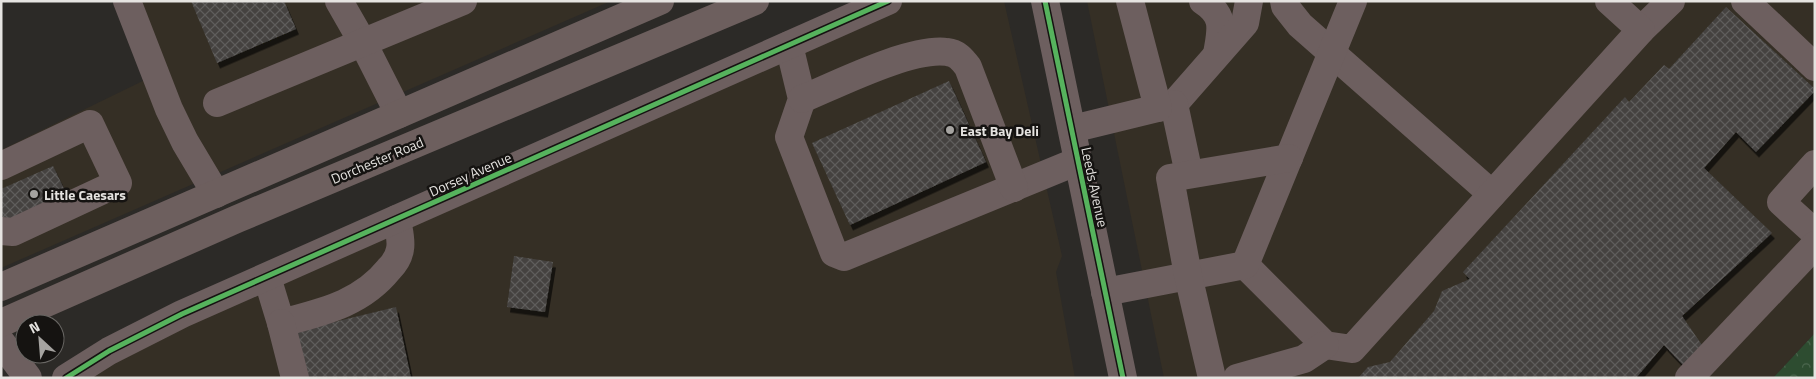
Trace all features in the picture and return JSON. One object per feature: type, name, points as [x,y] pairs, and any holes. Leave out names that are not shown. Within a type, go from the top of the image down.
[{"type":"main road","points":[[1,287],[660,1]]},
{"type":"main road","name":"Dorchester Road","points":[[1,323],[246,215],[755,1]]},
{"type":"main road","points":[[399,114],[412,145]]},
{"type":"street","points":[[127,1],[169,109],[216,194]]},
{"type":"street","points":[[339,1],[363,43],[399,114]]},
{"type":"street","points":[[217,103],[463,1]]},
{"type":"street","name":"Dorsey Avenue","points":[[66,378],[109,351],[182,314],[888,1]]},
{"type":"street","name":"Leeds Avenue","points":[[1045,1],[1123,378]]},
{"type":"street","points":[[1130,1],[1189,174]]},
{"type":"street","points":[[1203,1],[1211,6],[1219,16],[1221,32],[1218,54]]},
{"type":"street","points":[[1072,129],[1166,106],[1218,54],[1245,23],[1249,1]]},
{"type":"street","points":[[1245,265],[1353,1]]},
{"type":"street","points":[[1609,1],[1641,30]]},
{"type":"street","points":[[1245,265],[1325,345],[1352,348],[1641,30],[1672,1]]},
{"type":"street","points":[[1745,1],[1815,67]]},
{"type":"street","points":[[1292,5],[1300,25],[1492,194]]},
{"type":"street","points":[[788,45],[802,98],[789,137],[834,253],[844,257],[1078,161]]},
{"type":"street","points":[[802,98],[894,61],[933,52],[949,52],[960,57],[968,67],[1014,188]]},
{"type":"street","points":[[1,166],[90,124],[118,183],[13,232],[1,231]]},
{"type":"street","points":[[1212,378],[1188,275],[1170,178],[1289,158]]},
{"type":"street","points":[[1815,164],[1781,202],[1815,233]]},
{"type":"street","points":[[281,323],[322,312],[360,296],[380,281],[394,263],[400,250],[397,219]]},
{"type":"street","points":[[1689,378],[1815,245]]},
{"type":"street","points":[[1105,292],[1245,265]]},
{"type":"street","points":[[267,277],[295,378]]},
{"type":"street","points":[[1,342],[28,378]]},
{"type":"street","points":[[1237,378],[1304,360],[1325,345]]},
{"type":"shaded area","points":[[120,1],[611,1],[1,268],[1,150],[151,77]]},
{"type":"shaded area","points":[[888,1],[1004,1],[1062,256],[1056,272],[1075,378],[66,378]]},
{"type":"shaded area","points":[[1087,1],[1815,1],[1815,333],[1773,378],[1164,378]]},
{"type":"green space","points":[[1815,333],[1815,378],[1773,378]]},
{"type":"building","points":[[191,1],[284,1],[296,29],[217,63]]},
{"type":"building","points":[[1726,7],[1815,91],[1756,152],[1736,132],[1704,168],[1772,233],[1682,316],[1702,345],[1683,365],[1664,345],[1636,378],[1358,378],[1368,367],[1390,362],[1434,311],[1442,291],[1470,279],[1463,272],[1625,97],[1629,102],[1664,65],[1669,69]]},
{"type":"building","points":[[949,81],[986,162],[850,225],[812,143]]},
{"type":"building","name":"Little Caesars","points":[[53,166],[69,199],[7,226],[1,213],[1,189]]},
{"type":"building","points":[[514,256],[553,262],[545,312],[507,307]]},
{"type":"building","points":[[396,307],[411,378],[304,378],[293,332]]},
{"type":"cycle path","points":[[66,378],[109,351],[182,314],[888,1]]},
{"type":"cycle path","points":[[1045,1],[1123,378]]},
{"type":"place","name":"East Bay Deli","points":[[950,130]]},
{"type":"place","name":"Little Caesars","points":[[34,194]]}]
